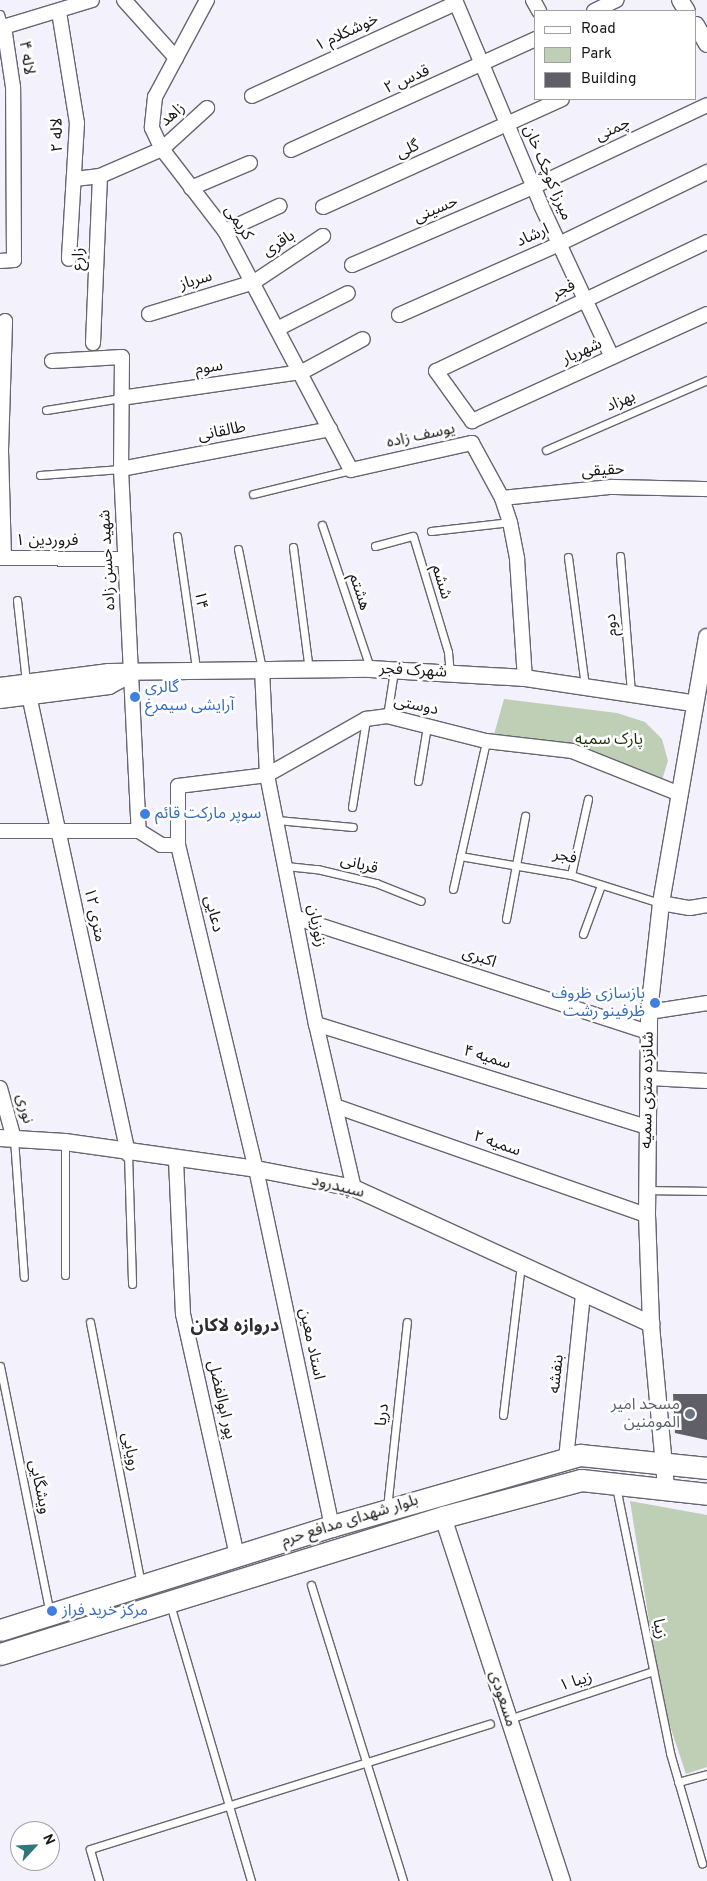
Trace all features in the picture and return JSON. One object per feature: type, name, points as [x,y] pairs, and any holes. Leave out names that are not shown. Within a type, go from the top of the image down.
[{"type":"main road","name":"بلوار شهدای مدافع حرم","points":[[0,1630],[332,1526],[580,1455],[666,1461],[707,1468]]},
{"type":"main road","name":"بلوار شهدای مدافع حرم","points":[[0,1654],[443,1517],[581,1480],[666,1487],[707,1494]]},
{"type":"street","points":[[1,23],[60,12],[92,0]]},
{"type":"street","points":[[124,0],[176,58]]},
{"type":"street","name":"کریمی","points":[[207,0],[155,97],[151,112],[152,128],[162,148],[225,231],[279,328],[352,470]]},
{"type":"street","points":[[596,10],[618,0]]},
{"type":"street","name":"میرزا کوچک خان","points":[[455,1],[533,187],[612,358]]},
{"type":"street","name":"خوشکلام ۱","points":[[252,96],[455,1]]},
{"type":"street","name":"لاله ۲","points":[[60,12],[77,123],[69,259]]},
{"type":"street","name":"لاله ۴","points":[[0,261],[14,260],[13,86],[1,23]]},
{"type":"street","name":"قدس ۲","points":[[291,150],[534,40]]},
{"type":"street","name":"گلی","points":[[323,207],[560,100]]},
{"type":"street","name":"چمنی","points":[[533,187],[707,105]]},
{"type":"street","name":"زاهد","points":[[75,179],[100,176],[162,148],[207,108]]},
{"type":"street","points":[[191,188],[250,164]]},
{"type":"street","name":"ارشاد","points":[[399,315],[559,244],[707,172]]},
{"type":"street","name":"زارع","points":[[93,343],[100,176]]},
{"type":"street","name":"حسینی","points":[[352,265],[533,187]]},
{"type":"street","points":[[225,231],[279,206]]},
{"type":"street","name":"باقری","points":[[254,282],[323,236]]},
{"type":"street","name":"فجر","points":[[472,421],[436,370],[707,242]]},
{"type":"street","name":"سرباز","points":[[149,314],[254,282]]},
{"type":"street","points":[[279,328],[348,292]]},
{"type":"street","name":"شهریار","points":[[472,421],[707,314]]},
{"type":"street","points":[[2,558],[1,450],[5,321]]},
{"type":"street","points":[[302,372],[363,339]]},
{"type":"street","name":"شهید حسن زاده","points":[[52,361],[122,357],[121,470],[139,831]]},
{"type":"street","name":"سوم","points":[[121,398],[302,372]]},
{"type":"street","name":"طالقانی","points":[[121,470],[330,429]]},
{"type":"street","name":"یوسف زاده","points":[[352,470],[472,443],[502,498],[510,522],[517,559],[525,678]]},
{"type":"street","name":"حقیقی","points":[[502,498],[611,487],[707,489]]},
{"type":"street","name":"فروردین ۱","points":[[2,558],[125,558]]},
{"type":"street","name":"شانزده متری سمیه","points":[[666,1487],[666,1461],[651,1324],[647,1215],[649,1012],[661,904],[693,703],[707,637]]},
{"type":"street","name":"شهرک فجر","points":[[0,700],[27,690],[109,672],[132,674],[196,668],[370,669],[525,678],[632,692],[693,703]]},
{"type":"street","name":"زنوزیان","points":[[262,669],[267,775],[297,918],[316,1024],[354,1188]]},
{"type":"street","name":"شهرک فجر","points":[[0,686],[27,690]]},
{"type":"street","name":"۱۲ متری","points":[[27,690],[128,1154]]},
{"type":"street","name":"دوستی","points":[[178,845],[178,786],[267,775],[366,719],[387,716],[486,741],[572,751],[680,794]]},
{"type":"street","points":[[0,831],[139,831],[161,845],[178,845]]},
{"type":"street","name":"دعایی","points":[[178,845],[256,1169]]},
{"type":"street","points":[[661,904],[690,908],[707,905]]},
{"type":"street","name":"اکبری","points":[[297,918],[650,1034]]},
{"type":"street","points":[[649,1012],[707,1003]]},
{"type":"street","name":"سمیه ۴","points":[[316,1024],[648,1127]]},
{"type":"street","points":[[648,1078],[707,1081]]},
{"type":"street","name":"نوری","points":[[0,1088],[7,1138]]},
{"type":"street","name":"سمیه ۲","points":[[335,1106],[647,1215]]},
{"type":"street","name":"سپیدرود","points":[[7,1138],[65,1142],[128,1154],[256,1169],[354,1188],[651,1324]]},
{"type":"street","name":"پور ابوالفضل","points":[[176,1160],[183,1314],[237,1556]]},
{"type":"street","name":"استاد معین","points":[[256,1169],[332,1526]]},
{"type":"street","name":"بنفشه","points":[[566,1459],[583,1294]]},
{"type":"street","points":[[644,1459],[664,1440]]},
{"type":"street","name":"مسعودی","points":[[443,1517],[562,1881]]},
{"type":"lane","name":"بهزاد","points":[[546,450],[707,380]]},
{"type":"lane","points":[[46,410],[121,398]]},
{"type":"lane","points":[[40,475],[121,470]]},
{"type":"lane","points":[[253,494],[352,470]]},
{"type":"lane","points":[[431,531],[510,522]]},
{"type":"lane","name":"هشتم","points":[[322,525],[370,669]]},
{"type":"lane","name":"۱۴","points":[[177,536],[196,668]]},
{"type":"lane","name":"ششم","points":[[375,546],[412,536],[448,652],[450,673]]},
{"type":"lane","points":[[293,548],[309,670]]},
{"type":"lane","points":[[238,549],[262,669]]},
{"type":"lane","points":[[568,556],[585,686]]},
{"type":"lane","name":"دوم","points":[[620,556],[632,692]]},
{"type":"lane","points":[[17,600],[27,690]]},
{"type":"lane","points":[[387,716],[394,670]]},
{"type":"lane","points":[[352,807],[366,719]]},
{"type":"lane","points":[[418,781],[427,726]]},
{"type":"lane","points":[[453,888],[486,741]]},
{"type":"lane","points":[[571,876],[588,799]]},
{"type":"lane","points":[[506,918],[518,866],[525,816]]},
{"type":"lane","points":[[277,820],[353,827]]},
{"type":"lane","name":"فجر","points":[[460,856],[571,876],[661,904]]},
{"type":"lane","name":"قربانی","points":[[286,866],[316,869],[376,883],[421,901]]},
{"type":"lane","points":[[583,934],[601,885]]},
{"type":"lane","points":[[7,1138],[24,1277]]},
{"type":"lane","points":[[65,1142],[65,1275]]},
{"type":"lane","points":[[128,1154],[132,1284]]},
{"type":"lane","points":[[647,1190],[707,1191]]},
{"type":"lane","points":[[503,1415],[521,1264]]},
{"type":"lane","name":"رویایی","points":[[90,1322],[142,1586]]},
{"type":"lane","name":"دریا","points":[[387,1511],[407,1322]]},
{"type":"lane","name":"ویشگایی","points":[[0,1366],[51,1615]]},
{"type":"lane","name":"زیبا","points":[[615,1482],[653,1671],[678,1782],[702,1863]]},
{"type":"lane","points":[[311,1585],[403,1881]]},
{"type":"lane","points":[[169,1601],[251,1881]]},
{"type":"lane","name":"زیبا ۱","points":[[508,1719],[653,1671]]},
{"type":"lane","points":[[99,1881],[90,1849],[230,1807],[490,1724]]},
{"type":"lane","points":[[678,1782],[707,1774]]},
{"type":"green space","name":"پارک سمیه","points":[[504,699],[617,713],[645,722],[662,739],[668,761],[661,783],[559,752],[493,738]]},
{"type":"green space","points":[[630,1501],[707,1515],[707,1767],[686,1774],[662,1702]]},
{"type":"building","name":"مسحد امیر المومنین","points":[[673,1394],[707,1394],[707,1440],[675,1433]]},
{"type":"place","name":"گالری آرایشی سیمرغ","points":[[135,697]]},
{"type":"place","name":"سوپر مارکت قائم","points":[[145,814]]},
{"type":"place","name":"بازسازی ظروف ظرفینو رشت","points":[[655,1003]]},
{"type":"place","name":"مسحد امیر المومنین","points":[[690,1414]]},
{"type":"place","name":"مرکز خرید فراز","points":[[52,1611]]},
{"type":"district","name":"دروازه لاکان","points":[[235,1327]]}]
